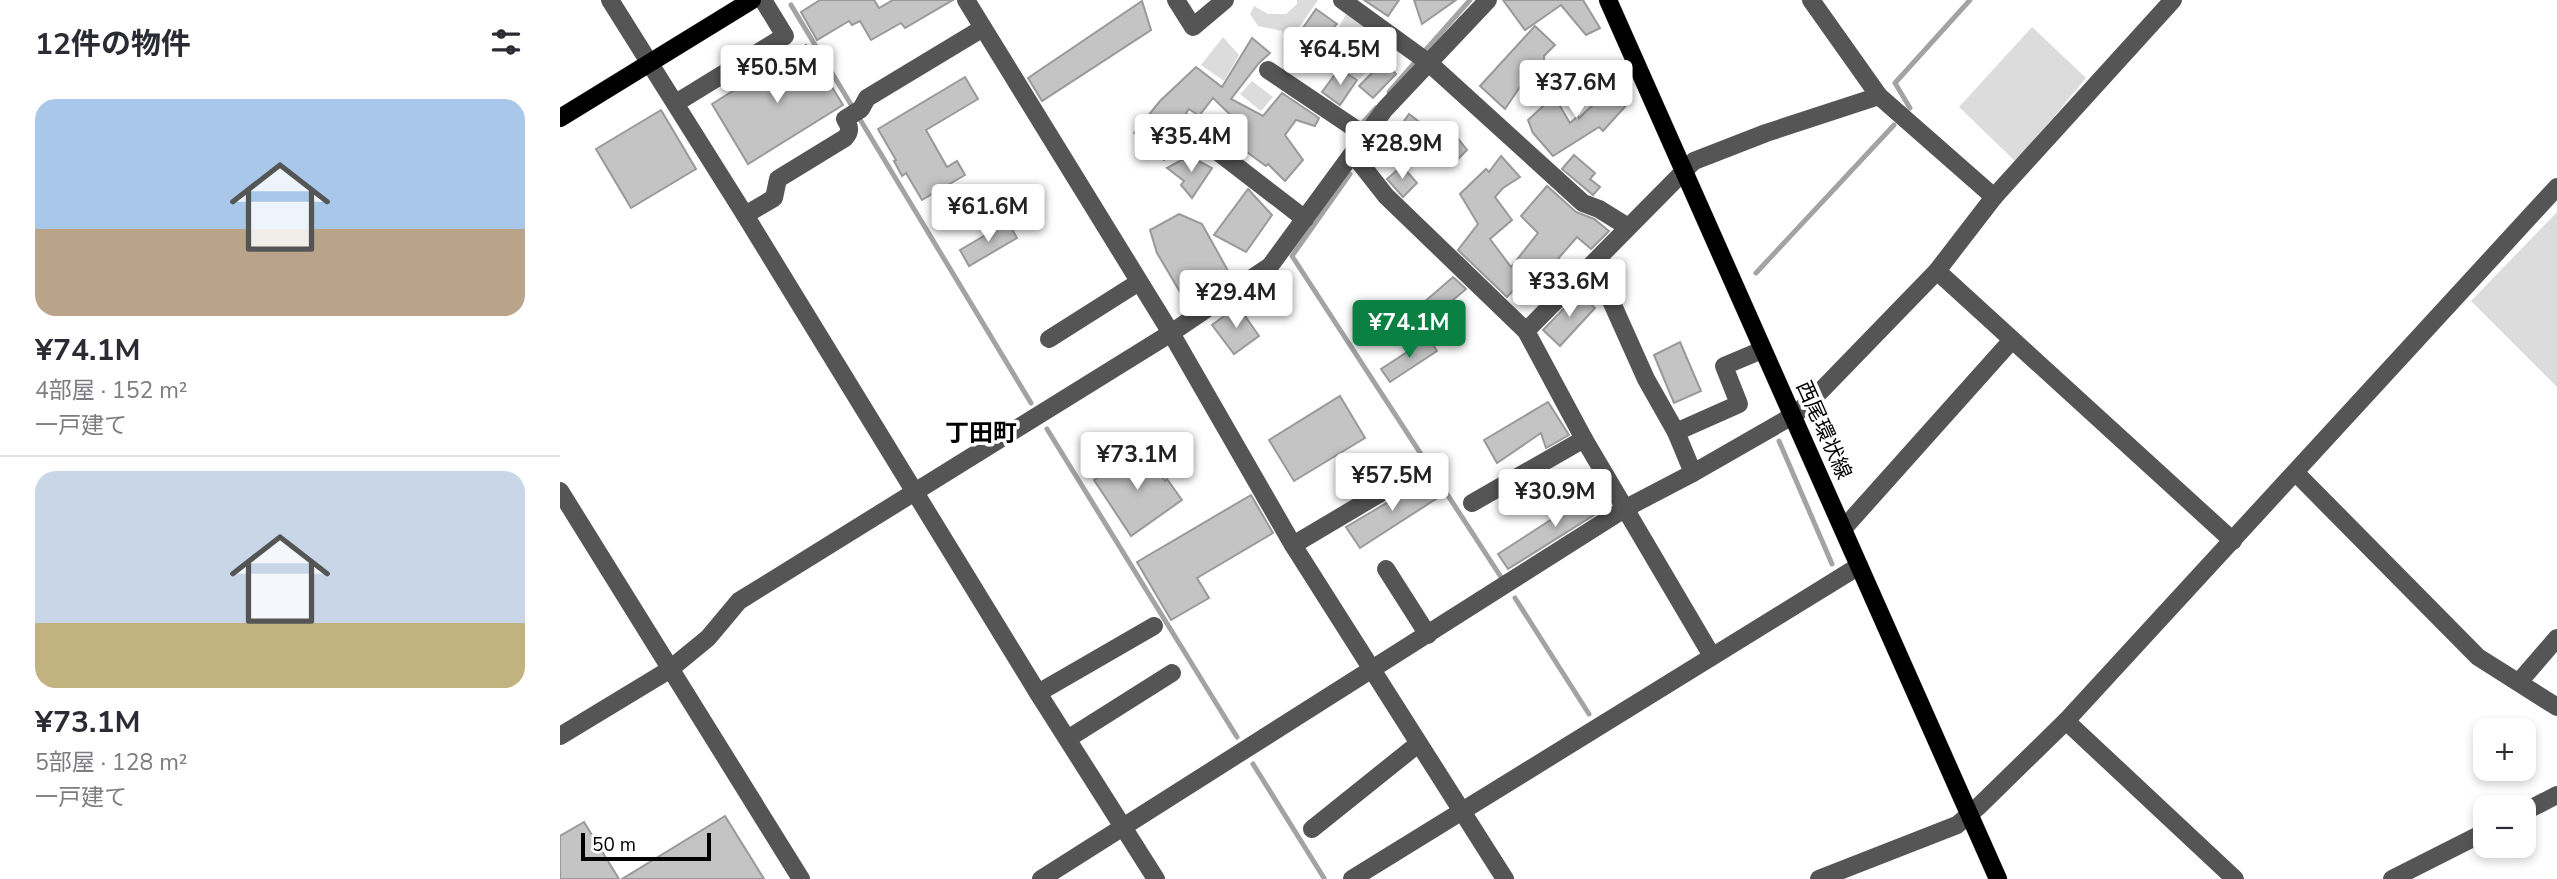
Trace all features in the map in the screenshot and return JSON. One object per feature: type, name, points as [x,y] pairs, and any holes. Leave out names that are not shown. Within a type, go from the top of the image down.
[{"type":"main road","points":[[560,118],[752,0]]},
{"type":"main road","name":"西尾環状線","points":[[1608,0],[1762,350],[1794,415],[1997,879]]},
{"type":"street","points":[[610,0],[1156,879]]},
{"type":"street","points":[[676,103],[785,36],[763,0]]},
{"type":"street","points":[[966,0],[1171,333],[1293,545],[1505,879]]},
{"type":"street","points":[[1176,0],[1193,27],[1225,0]]},
{"type":"street","points":[[1342,0],[1421,57],[1583,203],[1599,209],[1628,228]]},
{"type":"street","points":[[560,736],[669,670],[708,638],[739,601],[1171,333],[1270,266],[1421,57],[1488,0]]},
{"type":"street","points":[[1811,0],[1879,96],[1994,197]]},
{"type":"street","points":[[1041,879],[1626,508],[1794,415],[1811,401],[1937,271],[1994,197],[2173,0]]},
{"type":"street","points":[[745,215],[774,198],[778,178],[845,138],[849,133],[845,119],[857,111],[867,98],[983,28]]},
{"type":"street","points":[[1268,69],[1366,136]]},
{"type":"street","points":[[1526,331],[1694,161],[1766,133],[1879,96]]},
{"type":"street","points":[[1188,128],[1305,219]]},
{"type":"street","points":[[1353,154],[1386,196],[1526,331],[1584,439],[1712,656]]},
{"type":"street","points":[[1819,879],[1956,825],[1968,816],[2066,721],[2557,189]]},
{"type":"street","points":[[1937,271],[2233,541]]},
{"type":"street","points":[[1599,274],[1646,379],[1676,432],[1693,473]]},
{"type":"street","points":[[1049,338],[1139,282]]},
{"type":"street","points":[[1843,529],[2012,340]]},
{"type":"street","points":[[1676,432],[1739,404],[1724,366],[1762,350]]},
{"type":"street","points":[[1472,503],[1584,439]]},
{"type":"street","points":[[1293,545],[1421,469]]},
{"type":"street","points":[[2295,472],[2478,657],[2557,707]]},
{"type":"street","points":[[560,492],[801,879]]},
{"type":"street","points":[[1352,879],[1859,566]]},
{"type":"street","points":[[1386,569],[1428,635]]},
{"type":"street","points":[[1038,693],[1154,626]]},
{"type":"street","points":[[2519,682],[2557,638]]},
{"type":"street","points":[[1069,738],[1172,673]]},
{"type":"street","points":[[2066,721],[2235,879]]},
{"type":"street","points":[[1312,829],[1419,744]]},
{"type":"street","points":[[2536,806],[2557,795]]},
{"type":"street","points":[[2392,879],[2473,838]]},
{"type":"shaded area","points":[[1297,0],[1318,0],[1296,32],[1311,50],[1338,29],[1346,14],[1374,33],[1366,49],[1375,62],[1360,79],[1330,71],[1294,54],[1282,31],[1258,26],[1250,14],[1254,6],[1268,14],[1286,14],[1297,4]]},
{"type":"shaded area","points":[[2032,27],[2086,78],[2016,162],[1959,107]]},
{"type":"shaded area","points":[[1223,37],[1239,55],[1224,81],[1201,65]]},
{"type":"shaded area","points":[[1252,81],[1273,97],[1261,111],[1240,94]]},
{"type":"shaded area","points":[[2557,212],[2557,387],[2471,301]]},
{"type":"building","points":[[820,0],[874,0],[879,8],[893,0],[953,0],[905,28],[901,23],[871,40],[860,21],[852,25],[849,21],[817,40],[801,12]]},
{"type":"building","points":[[1364,0],[1399,0],[1388,16]]},
{"type":"building","points":[[1414,0],[1456,0],[1422,24]]},
{"type":"building","points":[[1503,0],[1583,0],[1600,28],[1586,35],[1561,5],[1525,30]]},
{"type":"building","points":[[1142,1],[1151,30],[1042,101],[1028,78]]},
{"type":"building","points":[[1316,9],[1337,24],[1312,46],[1298,35]]},
{"type":"building","points":[[1535,26],[1555,45],[1544,56],[1544,64],[1534,77],[1528,75],[1505,109],[1480,86]]},
{"type":"building","points":[[1252,38],[1270,53],[1231,99],[1263,116],[1282,93],[1319,118],[1315,126],[1296,120],[1285,135],[1303,160],[1285,181],[1268,164],[1266,166],[1225,136],[1242,126],[1213,98],[1199,116],[1189,109],[1186,113],[1189,117],[1183,117],[1178,122],[1176,132],[1181,138],[1164,160],[1134,133],[1160,101],[1196,67],[1222,87]]},
{"type":"building","points":[[806,45],[843,105],[748,164],[712,104]]},
{"type":"building","points":[[1384,61],[1396,74],[1373,98],[1359,86]]},
{"type":"building","points":[[1339,69],[1357,80],[1340,105],[1322,92]]},
{"type":"building","points":[[965,77],[978,99],[926,130],[947,167],[957,161],[965,175],[922,200],[906,173],[902,176],[878,129]]},
{"type":"building","points":[[1617,82],[1631,100],[1603,131],[1599,127],[1553,156],[1533,133],[1528,120],[1554,96],[1570,123],[1578,116],[1579,118]]},
{"type":"building","points":[[661,110],[696,169],[631,208],[596,149]]},
{"type":"building","points":[[1409,114],[1435,134],[1428,147],[1416,143],[1402,166],[1382,153]]},
{"type":"building","points":[[1448,126],[1467,150],[1455,162],[1435,140]]},
{"type":"building","points":[[1574,155],[1595,173],[1590,179],[1600,187],[1593,195],[1562,169]]},
{"type":"building","points":[[1189,156],[1212,168],[1192,198],[1181,185],[1184,181],[1167,168]]},
{"type":"building","points":[[1501,156],[1520,177],[1495,197],[1512,220],[1490,239],[1511,267],[1538,233],[1521,216],[1547,186],[1576,212],[1594,219],[1609,231],[1591,249],[1577,237],[1550,268],[1542,268],[1532,283],[1526,277],[1507,297],[1458,250],[1478,224],[1460,194],[1486,169],[1489,172]]},
{"type":"building","points":[[1402,166],[1417,183],[1403,197],[1387,179]]},
{"type":"building","points":[[1248,189],[1272,215],[1246,252],[1214,235]]},
{"type":"building","points":[[1179,214],[1202,224],[1232,278],[1189,307],[1157,253],[1150,230]]},
{"type":"building","points":[[1008,222],[1017,238],[969,266],[960,250]]},
{"type":"building","points":[[1453,277],[1466,289],[1419,329],[1408,316]]},
{"type":"building","points":[[1579,293],[1595,308],[1560,346],[1543,330]]},
{"type":"building","points":[[1238,306],[1259,336],[1234,354],[1212,325]]},
{"type":"building","points":[[1429,338],[1437,351],[1390,382],[1381,369]]},
{"type":"building","points":[[1680,342],[1701,391],[1674,403],[1654,355]]},
{"type":"building","points":[[1340,396],[1365,438],[1294,481],[1269,440]]},
{"type":"building","points":[[1548,402],[1569,435],[1546,448],[1541,433],[1497,463],[1484,440]]},
{"type":"building","points":[[1142,448],[1182,500],[1131,536],[1094,480]]},
{"type":"building","points":[[1427,479],[1439,497],[1360,548],[1346,527]]},
{"type":"building","points":[[1600,488],[1610,505],[1508,569],[1498,554]]},
{"type":"building","points":[[1251,495],[1273,533],[1197,578],[1209,598],[1171,620],[1137,562]]},
{"type":"building","points":[[725,816],[764,879],[622,879]]},
{"type":"building","points":[[584,822],[619,879],[560,879],[560,836]]},
{"type":"waterway","points":[[1423,53],[1470,0]]},
{"type":"waterway","points":[[1910,108],[1895,83],[1970,0]]},
{"type":"waterway","points":[[791,5],[1031,403]]},
{"type":"waterway","points":[[1389,92],[1417,60]]},
{"type":"waterway","points":[[1359,127],[1376,108]]},
{"type":"waterway","points":[[1756,273],[1894,125]]},
{"type":"waterway","points":[[1350,174],[1292,256],[1501,577]]},
{"type":"waterway","points":[[1047,429],[1237,737]]},
{"type":"waterway","points":[[1779,441],[1832,564]]},
{"type":"waterway","points":[[1515,598],[1589,714]]},
{"type":"waterway","points":[[1253,764],[1324,878]]},
{"type":"district","name":"丁田町","points":[[981,433]]}]
